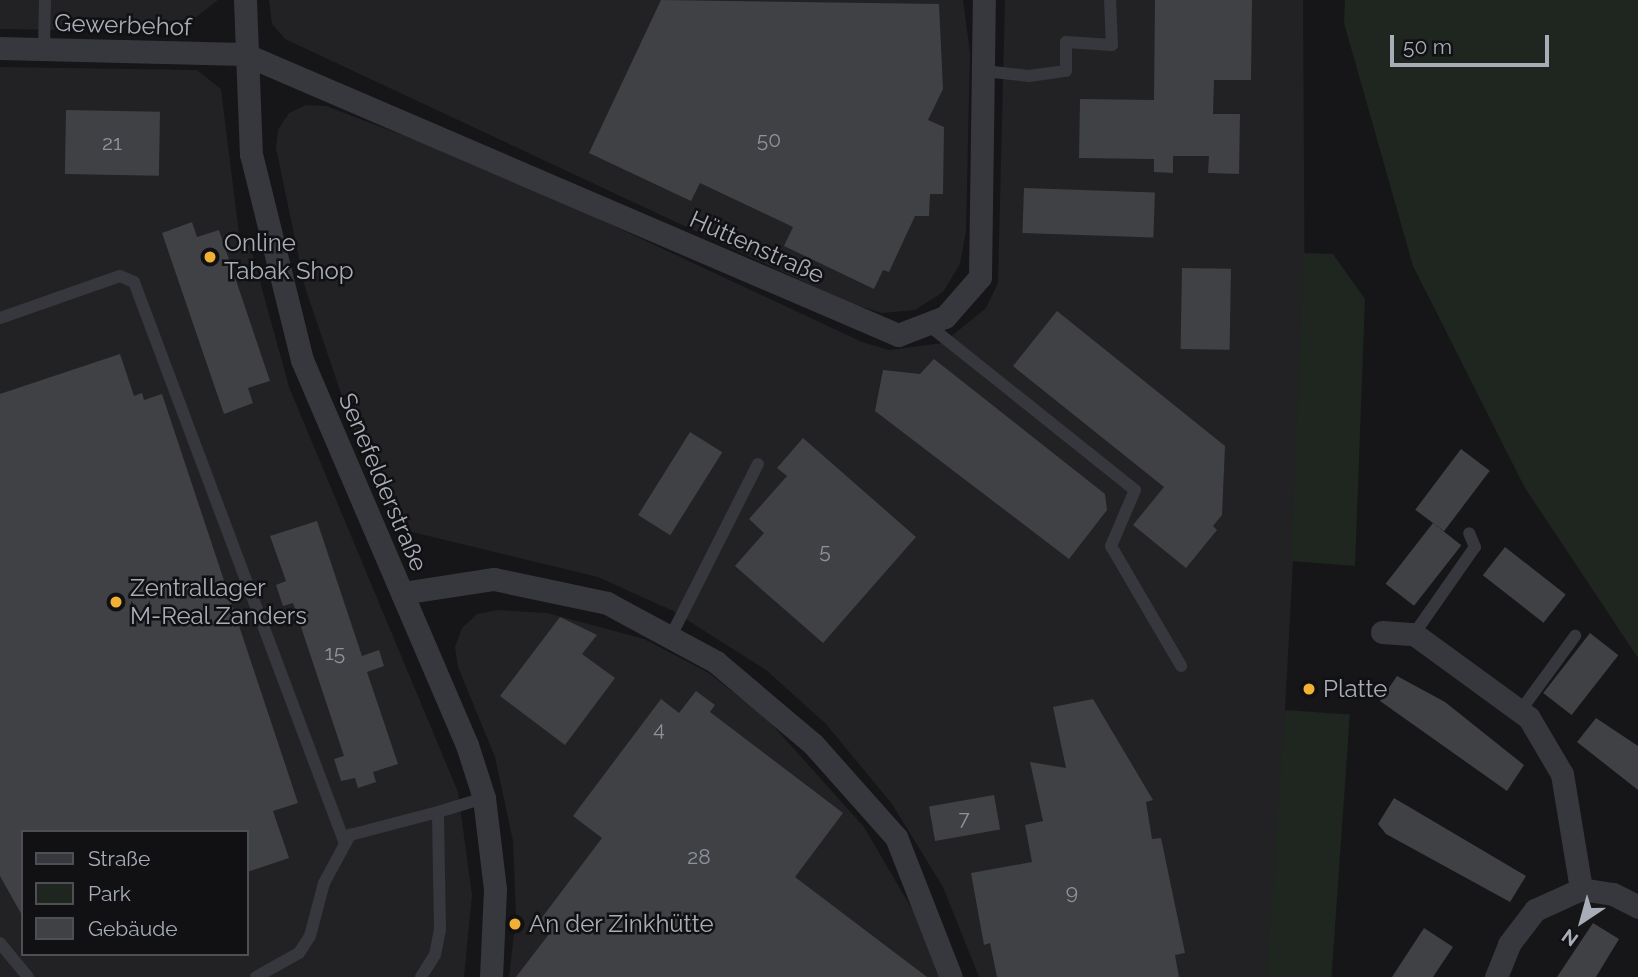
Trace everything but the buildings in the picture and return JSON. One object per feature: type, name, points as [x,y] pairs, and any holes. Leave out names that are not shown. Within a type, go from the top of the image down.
[{"type":"street","name":"Senefelderstraße","points":[[245,0],[244,54],[251,154],[302,360],[467,745],[484,799],[495,889],[491,977]]},
{"type":"street","name":"Hüttenstraße","points":[[244,54],[834,311],[898,335],[945,317],[980,277],[984,0]]},
{"type":"street","name":"Gewerbehof","points":[[0,48],[244,54]]},
{"type":"street","points":[[402,593],[494,579],[607,603],[716,662],[813,744],[896,838],[951,977]]},
{"type":"street","points":[[1382,632],[1414,634],[1521,709],[1542,734],[1562,774],[1581,890]]},
{"type":"street","points":[[1496,977],[1525,921],[1546,902],[1581,890],[1612,894],[1638,907]]},
{"type":"lane","points":[[44,49],[45,0]]},
{"type":"lane","points":[[984,71],[1029,76],[1066,71],[1066,42],[1112,45],[1110,0]]},
{"type":"lane","points":[[0,318],[120,276],[134,282],[344,841]]},
{"type":"lane","points":[[927,324],[1135,490],[1111,546],[1181,666]]},
{"type":"lane","points":[[670,638],[758,464]]},
{"type":"lane","points":[[1414,634],[1475,547],[1469,533]]},
{"type":"lane","points":[[1521,709],[1575,636]]},
{"type":"lane","points":[[256,977],[299,953],[344,841],[358,830],[484,799]]},
{"type":"lane","points":[[421,977],[435,955],[440,930],[438,812]]},
{"type":"lane","points":[[0,943],[28,977]]},
{"type":"shaded area","points":[[0,0],[218,0],[194,19],[62,30],[0,29]]},
{"type":"shaded area","points":[[269,0],[963,0],[970,53],[966,231],[960,264],[943,292],[915,310],[882,313],[849,303],[285,39],[272,24]]},
{"type":"shaded area","points":[[1005,0],[1303,0],[1305,338],[1285,710],[1281,977],[979,977],[943,887],[892,804],[826,724],[766,670],[673,611],[598,577],[404,530],[390,514],[352,426],[305,287],[276,148],[278,130],[289,113],[306,105],[326,106],[494,170],[862,342],[889,350],[943,343],[986,308],[998,283]]},
{"type":"shaded area","points":[[0,67],[197,70],[221,89],[241,249],[250,245],[289,387],[458,792],[472,895],[464,977],[0,977]]},
{"type":"shaded area","points":[[497,610],[547,613],[644,639],[709,673],[768,720],[864,827],[913,911],[939,977],[509,977],[516,917],[513,841],[495,757],[458,667],[455,647],[462,628],[477,614]]},
{"type":"green space","points":[[1345,0],[1638,0],[1638,658],[1525,488],[1413,266],[1344,23]]},
{"type":"green space","points":[[1304,253],[1333,254],[1365,299],[1355,566],[1291,561]]},
{"type":"green space","points":[[1285,710],[1350,715],[1331,977],[1266,976]]},
{"type":"place","name":"Online Tabak Shop","points":[[210,257]]},
{"type":"place","name":"Zentrallager M-Real Zanders","points":[[116,602]]},
{"type":"place","name":"Platte","points":[[1309,689]]},
{"type":"place","name":"An der Zinkhütte","points":[[515,924]]}]
